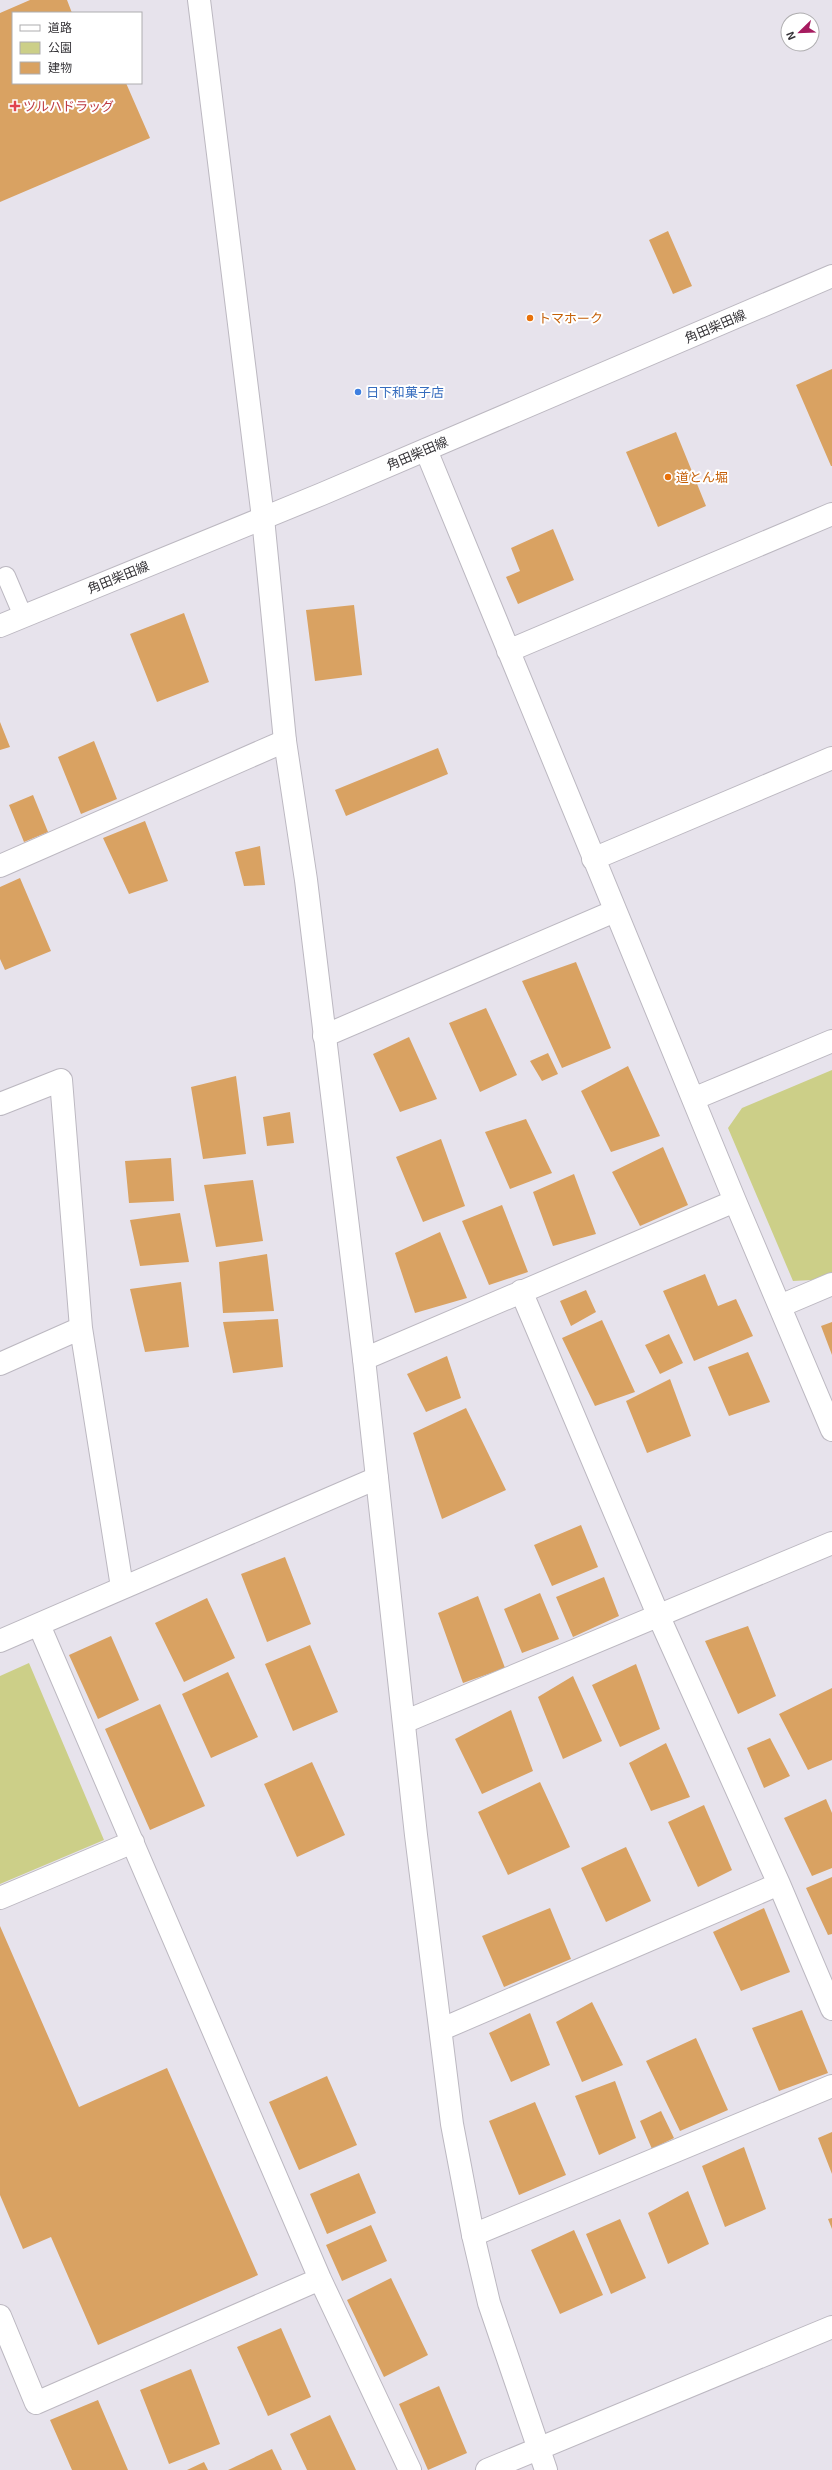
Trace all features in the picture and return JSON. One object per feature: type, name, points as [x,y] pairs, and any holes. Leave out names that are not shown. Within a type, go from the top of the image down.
[{"type":"street","points":[[199,0],[263,518],[285,741],[306,880],[364,1359],[404,1722],[442,2029],[452,2124],[473,2235],[489,2303],[537,2449],[546,2470]]},
{"type":"street","name":"角田柴田線","points":[[0,626],[426,450],[832,276]]},
{"type":"street","points":[[426,450],[735,1201],[832,1430]]},
{"type":"street","points":[[508,651],[832,514]]},
{"type":"street","points":[[0,866],[285,741]]},
{"type":"street","points":[[594,859],[832,758]]},
{"type":"street","points":[[324,1036],[616,911]]},
{"type":"street","points":[[693,1099],[832,1041]]},
{"type":"street","points":[[0,1104],[61,1080],[81,1328],[122,1587]]},
{"type":"street","points":[[364,1359],[735,1201]]},
{"type":"street","points":[[780,1306],[832,1284]]},
{"type":"street","points":[[521,1291],[659,1617],[779,1884],[832,2009]]},
{"type":"street","points":[[0,1364],[81,1328]]},
{"type":"street","points":[[0,1641],[377,1478]]},
{"type":"street","points":[[404,1722],[659,1617],[832,1543]]},
{"type":"street","points":[[39,1624],[320,2279],[410,2470]]},
{"type":"street","points":[[0,1898],[133,1842]]},
{"type":"street","points":[[442,2029],[779,1884]]},
{"type":"street","points":[[473,2235],[832,2086]]},
{"type":"street","points":[[0,2316],[36,2403],[320,2279]]},
{"type":"street","points":[[487,2470],[832,2327]]},
{"type":"lane","points":[[6,576],[23,616]]},
{"type":"green space","points":[[832,1070],[832,1272],[812,1280],[793,1281],[728,1128],[742,1108]]},
{"type":"green space","points":[[29,1663],[104,1840],[0,1884],[0,1676]]},
{"type":"building","points":[[30,0],[67,0],[72,12],[12,12],[12,84],[126,84],[150,138],[0,202],[0,13]]},
{"type":"building","points":[[668,231],[692,286],[673,294],[649,240]]},
{"type":"building","points":[[832,369],[832,466],[831,466],[796,385]]},
{"type":"building","points":[[676,432],[706,506],[658,527],[626,452]]},
{"type":"building","points":[[553,529],[574,580],[518,604],[506,577],[520,571],[511,548]]},
{"type":"building","points":[[354,605],[362,675],[315,681],[306,610]]},
{"type":"building","points":[[184,613],[209,682],[157,702],[130,634]]},
{"type":"building","points":[[0,722],[10,747],[0,750]]},
{"type":"building","points":[[94,741],[117,799],[81,814],[58,757]]},
{"type":"building","points":[[438,748],[448,774],[346,816],[335,790]]},
{"type":"building","points":[[33,795],[48,832],[24,842],[9,805]]},
{"type":"building","points":[[145,821],[168,881],[129,894],[103,838]]},
{"type":"building","points":[[260,846],[265,885],[244,886],[235,852]]},
{"type":"building","points":[[20,878],[51,951],[5,970],[0,959],[0,887]]},
{"type":"building","points":[[576,962],[611,1048],[562,1068],[522,981]]},
{"type":"building","points":[[486,1008],[517,1075],[480,1092],[449,1023]]},
{"type":"building","points":[[409,1037],[437,1099],[400,1112],[373,1054]]},
{"type":"building","points":[[548,1053],[558,1074],[542,1081],[530,1061]]},
{"type":"building","points":[[628,1066],[660,1136],[611,1152],[581,1091]]},
{"type":"building","points":[[236,1076],[246,1154],[203,1159],[191,1087]]},
{"type":"building","points":[[290,1112],[294,1143],[267,1146],[263,1117]]},
{"type":"building","points":[[526,1119],[552,1173],[510,1189],[485,1132]]},
{"type":"building","points":[[441,1139],[465,1206],[423,1222],[396,1157]]},
{"type":"building","points":[[663,1147],[688,1205],[640,1226],[612,1172]]},
{"type":"building","points":[[171,1158],[174,1201],[129,1203],[125,1161]]},
{"type":"building","points":[[574,1174],[596,1234],[553,1246],[533,1192]]},
{"type":"building","points":[[253,1180],[263,1241],[216,1247],[204,1185]]},
{"type":"building","points":[[502,1205],[528,1272],[489,1285],[462,1221]]},
{"type":"building","points":[[180,1213],[189,1262],[140,1266],[130,1220]]},
{"type":"building","points":[[440,1232],[467,1298],[415,1313],[395,1253]]},
{"type":"building","points":[[267,1254],[274,1311],[223,1313],[219,1262]]},
{"type":"building","points":[[705,1274],[718,1306],[736,1299],[753,1336],[694,1361],[663,1291]]},
{"type":"building","points":[[181,1282],[189,1347],[145,1352],[130,1289]]},
{"type":"building","points":[[586,1290],[596,1312],[571,1326],[560,1301]]},
{"type":"building","points":[[278,1319],[283,1367],[233,1373],[223,1322]]},
{"type":"building","points":[[602,1320],[635,1392],[595,1406],[562,1338]]},
{"type":"building","points":[[832,1322],[832,1355],[821,1326]]},
{"type":"building","points":[[669,1334],[683,1363],[660,1374],[645,1345]]},
{"type":"building","points":[[748,1352],[770,1402],[729,1416],[708,1367]]},
{"type":"building","points":[[447,1356],[461,1398],[426,1412],[407,1374]]},
{"type":"building","points":[[670,1379],[691,1436],[647,1453],[626,1401]]},
{"type":"building","points":[[466,1408],[506,1490],[442,1519],[413,1433]]},
{"type":"building","points":[[581,1525],[598,1567],[552,1586],[534,1545]]},
{"type":"building","points":[[285,1557],[311,1624],[267,1642],[241,1574]]},
{"type":"building","points":[[604,1577],[619,1616],[573,1637],[556,1597]]},
{"type":"building","points":[[540,1593],[559,1639],[522,1653],[504,1609]]},
{"type":"building","points":[[478,1596],[505,1668],[463,1683],[438,1613]]},
{"type":"building","points":[[207,1598],[235,1658],[184,1682],[155,1623]]},
{"type":"building","points":[[748,1626],[776,1696],[738,1714],[705,1641]]},
{"type":"building","points":[[111,1636],[139,1700],[98,1719],[69,1655]]},
{"type":"building","points":[[310,1645],[338,1712],[293,1731],[265,1664]]},
{"type":"building","points":[[636,1664],[660,1729],[620,1747],[592,1685]]},
{"type":"building","points":[[228,1672],[258,1737],[211,1758],[182,1694]]},
{"type":"building","points":[[573,1676],[602,1741],[563,1759],[538,1697]]},
{"type":"building","points":[[832,1688],[832,1760],[808,1770],[779,1714]]},
{"type":"building","points":[[160,1704],[205,1806],[150,1830],[105,1729]]},
{"type":"building","points":[[511,1710],[533,1771],[482,1794],[455,1739]]},
{"type":"building","points":[[770,1738],[790,1776],[764,1788],[747,1748]]},
{"type":"building","points":[[666,1743],[690,1797],[651,1811],[629,1763]]},
{"type":"building","points":[[312,1762],[345,1835],[297,1857],[264,1784]]},
{"type":"building","points":[[540,1782],[570,1847],[508,1875],[478,1812]]},
{"type":"building","points":[[826,1799],[832,1813],[832,1868],[812,1876],[784,1818]]},
{"type":"building","points":[[704,1805],[732,1870],[698,1887],[668,1822]]},
{"type":"building","points":[[626,1847],[651,1901],[606,1922],[581,1868]]},
{"type":"building","points":[[832,1877],[832,1934],[828,1935],[806,1888]]},
{"type":"building","points":[[550,1908],[571,1959],[504,1987],[482,1936]]},
{"type":"building","points":[[764,1908],[790,1972],[741,1991],[713,1932]]},
{"type":"building","points":[[0,1926],[79,2107],[167,2068],[258,2275],[98,2345],[51,2237],[23,2249],[0,2195]]},
{"type":"building","points":[[592,2002],[623,2065],[582,2082],[556,2022]]},
{"type":"building","points":[[802,2010],[828,2073],[779,2091],[752,2028]]},
{"type":"building","points":[[530,2013],[550,2065],[511,2082],[489,2033]]},
{"type":"building","points":[[696,2038],[728,2110],[680,2131],[646,2061]]},
{"type":"building","points":[[327,2076],[357,2145],[299,2170],[269,2102]]},
{"type":"building","points":[[615,2081],[636,2138],[599,2155],[575,2096]]},
{"type":"building","points":[[535,2102],[566,2175],[519,2195],[489,2121]]},
{"type":"building","points":[[661,2111],[674,2138],[652,2149],[640,2121]]},
{"type":"building","points":[[832,2132],[832,2174],[818,2138]]},
{"type":"building","points":[[744,2147],[766,2209],[725,2227],[702,2166]]},
{"type":"building","points":[[359,2173],[376,2213],[327,2234],[310,2194]]},
{"type":"building","points":[[688,2191],[709,2244],[668,2264],[648,2213]]},
{"type":"building","points":[[832,2218],[832,2229],[828,2219]]},
{"type":"building","points":[[620,2219],[646,2278],[611,2294],[586,2234]]},
{"type":"building","points":[[371,2225],[387,2261],[342,2281],[326,2245]]},
{"type":"building","points":[[574,2230],[603,2295],[560,2314],[531,2250]]},
{"type":"building","points":[[391,2278],[428,2355],[384,2377],[347,2300]]},
{"type":"building","points":[[281,2328],[311,2397],[268,2416],[237,2347]]},
{"type":"building","points":[[191,2369],[220,2444],[169,2464],[140,2390]]},
{"type":"building","points":[[439,2386],[467,2453],[428,2470],[399,2404]]},
{"type":"building","points":[[98,2400],[128,2470],[72,2470],[50,2420]]},
{"type":"building","points":[[330,2415],[356,2470],[307,2470],[290,2434]]},
{"type":"building","points":[[272,2449],[282,2470],[228,2470]]},
{"type":"building","points":[[204,2462],[208,2470],[187,2470]]},
{"type":"place","name":"ツルハドラッグ","points":[[15,106]]},
{"type":"place","name":"トマホーク","points":[[530,318]]},
{"type":"place","name":"日下和菓子店","points":[[358,392]]},
{"type":"place","name":"道とん堀","points":[[668,477]]}]
